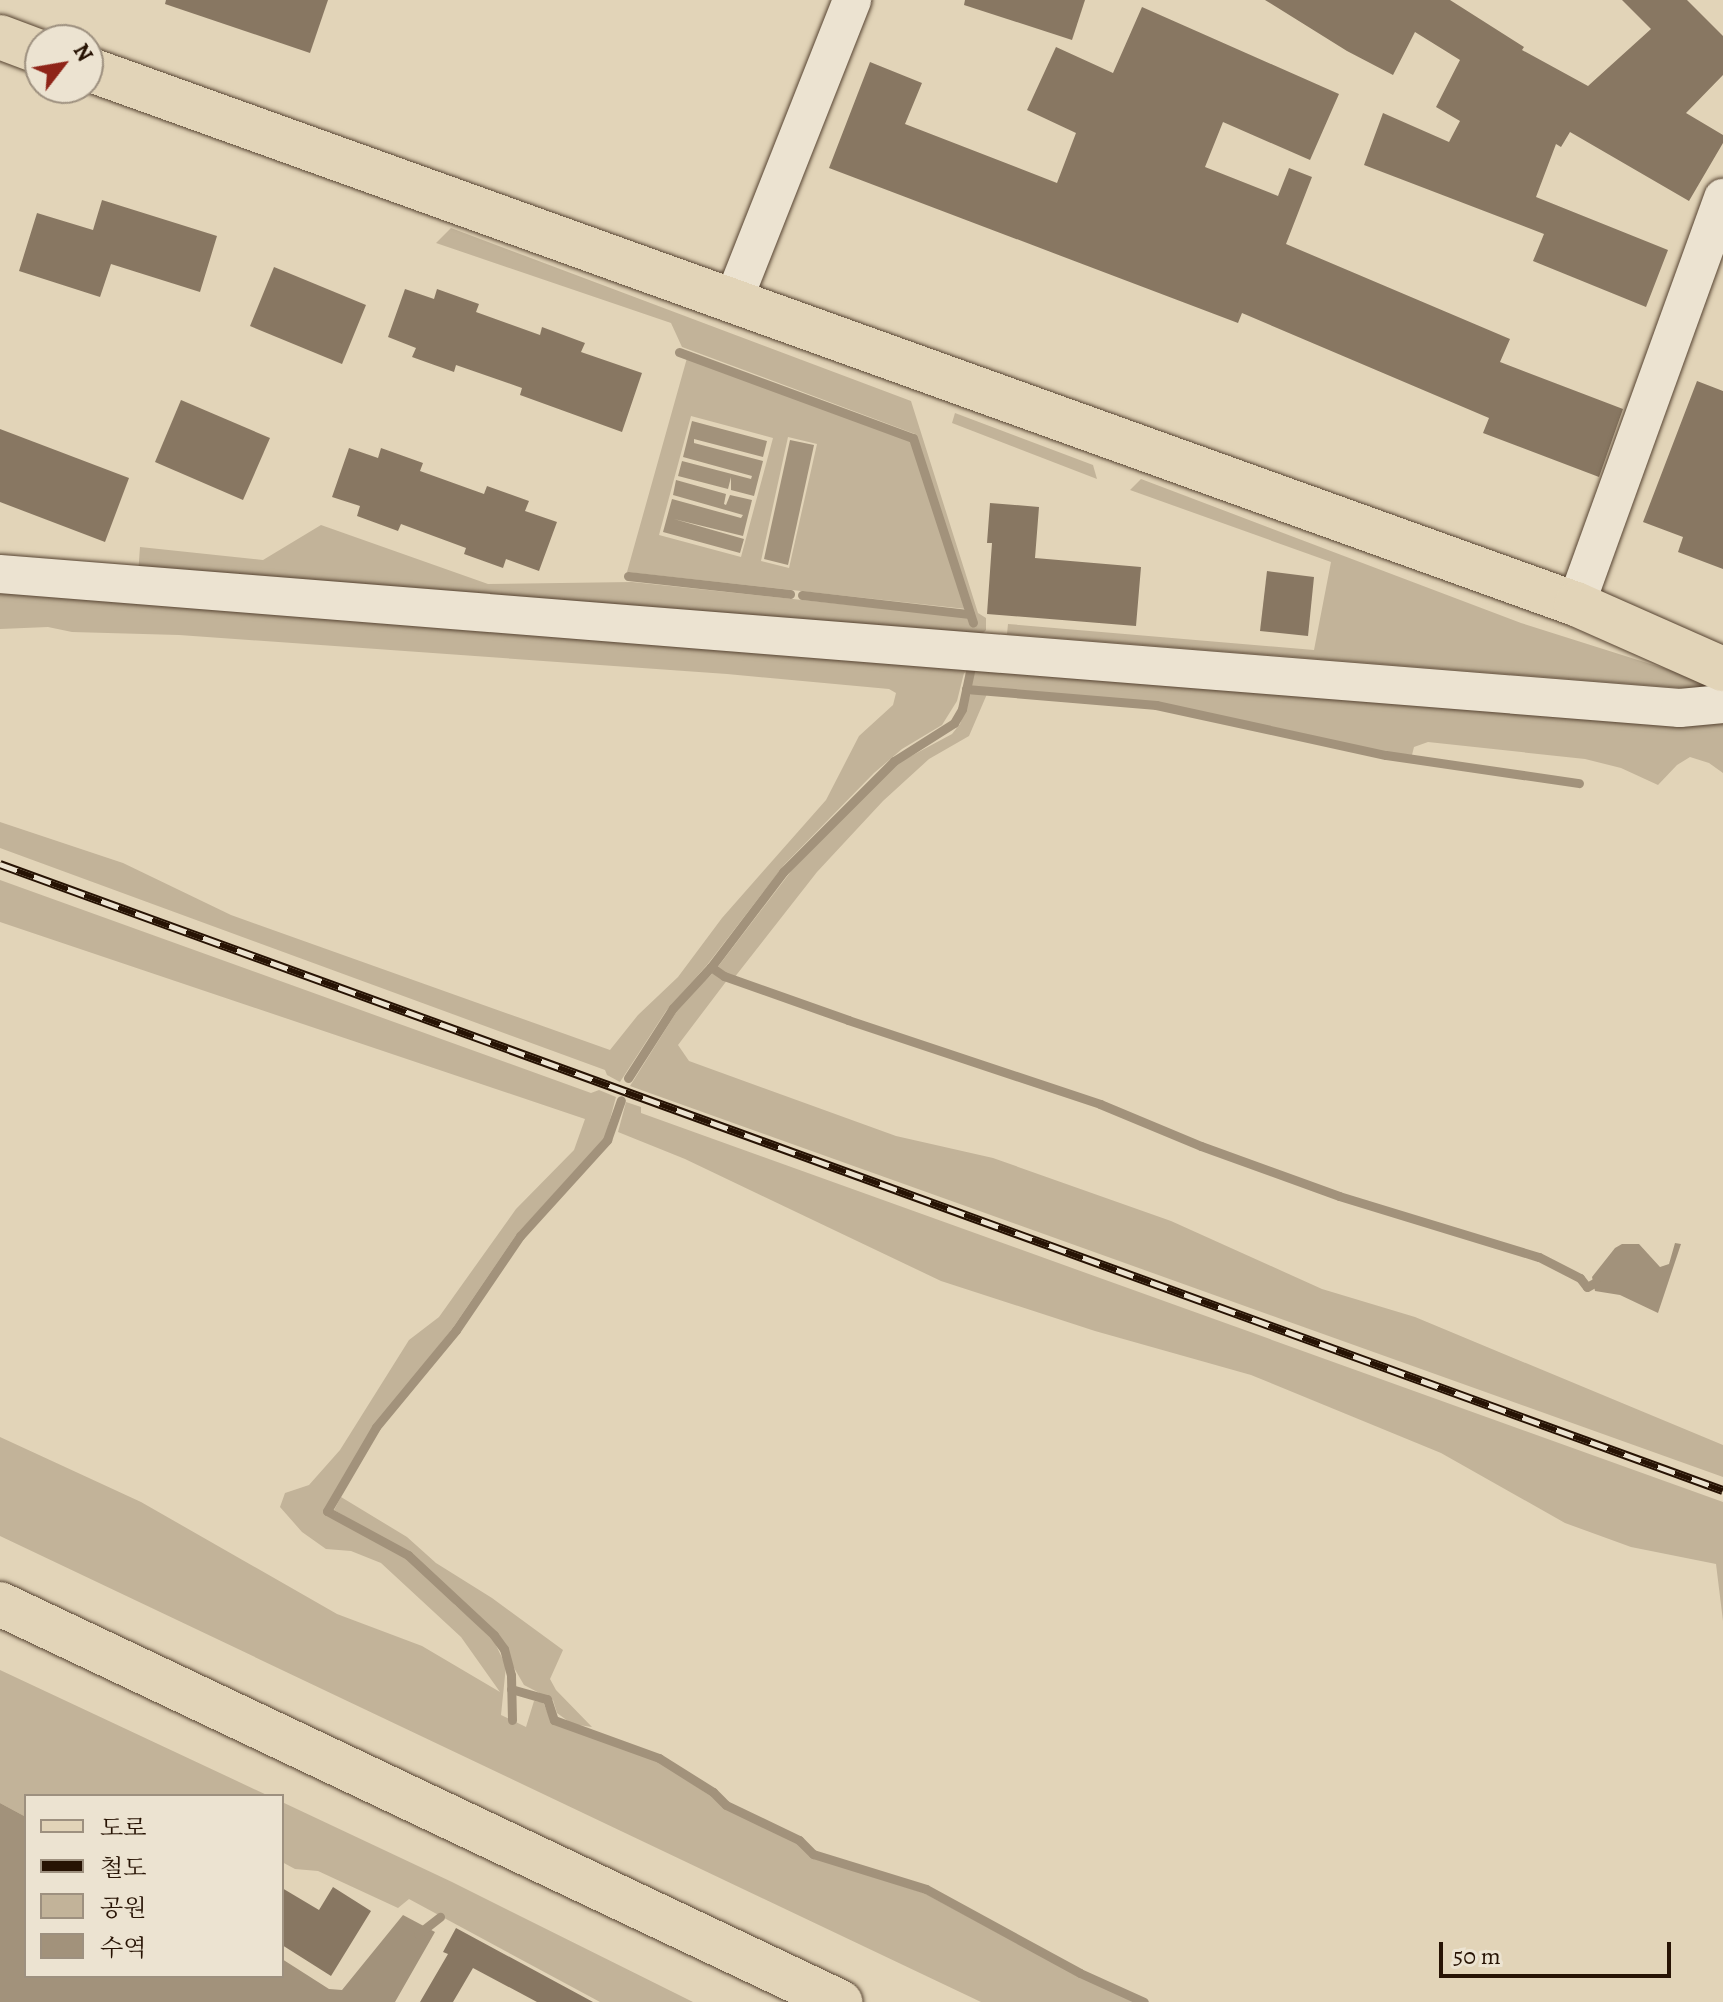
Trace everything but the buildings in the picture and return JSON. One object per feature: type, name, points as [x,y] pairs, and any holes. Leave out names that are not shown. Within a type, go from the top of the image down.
[{"type":"main road","points":[[0,37],[24,46]]},
{"type":"main road","points":[[104,75],[1576,604],[1723,669]]},
{"type":"main road","points":[[0,1604],[840,2002]]},
{"type":"street","points":[[733,301],[852,0]]},
{"type":"street","points":[[1576,604],[1723,198]]},
{"type":"street","points":[[0,574],[1680,708],[1723,704]]},
{"type":"green space","points":[[451,228],[911,401],[978,613],[986,618],[986,630],[980,636],[138,575],[140,547],[263,560],[321,525],[488,584],[632,582],[974,618],[915,434],[682,347],[671,323],[436,243]]},
{"type":"green space","points":[[687,358],[910,440],[966,609],[627,572]],"holes":[[[691,416],[773,438],[741,557],[659,535]],[[788,437],[817,444],[789,568],[761,561]]]},
{"type":"green space","points":[[955,413],[1093,465],[1097,479],[952,423]]},
{"type":"green space","points":[[1141,479],[1521,623],[1679,673],[1720,691],[1007,634],[1008,624],[1314,650],[1331,562],[1130,490]]},
{"type":"green space","points":[[0,587],[97,600],[460,630],[1723,723],[1723,773],[1709,763],[1690,757],[1677,765],[1658,785],[1621,768],[1585,759],[1428,742],[1414,747],[1412,755],[1387,753],[1156,704],[969,687],[972,672],[969,671],[964,673],[957,701],[942,725],[902,749],[874,773],[784,865],[707,965],[666,1011],[620,1082],[607,1075],[605,1070],[0,848],[0,822],[123,863],[231,915],[610,1050],[638,1015],[678,977],[722,918],[826,800],[859,736],[893,705],[896,693],[889,689],[727,674],[179,635],[72,632],[48,627],[0,629]]},
{"type":"green space","points":[[971,693],[987,694],[969,736],[929,759],[883,801],[817,872],[734,978],[717,968],[792,870],[867,792],[900,762],[952,734],[960,724]]},
{"type":"green space","points":[[0,880],[591,1093],[599,1090],[616,1097],[605,1138],[516,1235],[452,1329],[374,1426],[324,1512],[406,1557],[435,1580],[455,1605],[492,1637],[506,1666],[501,1715],[526,1727],[534,1701],[543,1702],[552,1723],[658,1761],[724,1808],[797,1843],[811,1857],[924,1893],[1078,1976],[1135,2002],[981,2002],[0,1536],[0,1437],[141,1502],[337,1614],[422,1646],[500,1692],[461,1637],[381,1563],[351,1551],[326,1549],[302,1532],[280,1507],[285,1493],[309,1485],[340,1450],[409,1340],[439,1317],[516,1209],[574,1150],[585,1119],[0,922]]},
{"type":"green space","points":[[714,972],[728,979],[678,1045],[689,1061],[896,1136],[993,1158],[1171,1221],[1322,1289],[1415,1317],[1723,1445],[1723,1477],[630,1086],[684,1000]]},
{"type":"green space","points":[[626,1102],[641,1107],[641,1113],[1723,1502],[1723,1621],[1716,1564],[1631,1547],[1565,1523],[1441,1453],[1251,1375],[1095,1331],[941,1281],[685,1159],[618,1132]]},
{"type":"green space","points":[[341,1497],[407,1537],[436,1563],[492,1598],[563,1650],[550,1679],[556,1690],[592,1727],[572,1724],[557,1713],[553,1700],[524,1685],[489,1625],[416,1558],[334,1510]]},
{"type":"green space","points":[[0,1670],[265,1794],[24,1794],[24,1816],[0,1803]]},
{"type":"green space","points":[[284,1803],[452,1882],[693,2002],[600,2002],[409,1899],[398,1908],[318,1871],[295,1869],[284,1863]]},
{"type":"water","points":[[692,421],[767,441],[763,457],[694,439],[694,443],[763,461],[754,496],[731,490],[731,477],[728,489],[678,476],[682,461],[751,479],[752,476],[683,457]]},
{"type":"water","points":[[790,440],[814,445],[788,565],[764,559]]},
{"type":"water","points":[[676,480],[726,494],[726,505],[730,495],[752,500],[743,536],[674,519],[744,539],[740,553],[663,532],[672,499],[741,518],[743,515],[673,495]]},
{"type":"water","points":[[1675,1243],[1681,1244],[1658,1313],[1620,1295],[1595,1291],[1592,1277],[1615,1248],[1622,1244],[1639,1244],[1660,1267],[1669,1264]]},
{"type":"water","points":[[0,1803],[24,1816],[24,1978],[284,1978],[284,1960],[329,1989],[342,1990],[403,1915],[435,1932],[395,2002],[0,2002]]},
{"type":"waterway","points":[[679,352],[913,438],[973,623]]},
{"type":"waterway","points":[[628,576],[790,594]]},
{"type":"waterway","points":[[802,595],[970,614]]},
{"type":"waterway","points":[[628,1078],[673,1008],[711,967],[783,872],[894,761],[954,723],[962,709],[970,671]]},
{"type":"waterway","points":[[966,689],[1156,705],[1386,755],[1579,783]]},
{"type":"waterway","points":[[711,967],[724,976],[848,1020],[1100,1104],[1201,1146],[1339,1196],[1539,1257],[1580,1278],[1587,1287],[1596,1282]]},
{"type":"waterway","points":[[512,1720],[511,1675],[504,1649],[494,1635],[408,1555],[327,1511],[376,1427],[456,1330],[520,1236],[607,1140],[621,1100]]},
{"type":"waterway","points":[[511,1689],[547,1699],[554,1720],[659,1758],[713,1792],[726,1805],[799,1840],[813,1854],[926,1889],[1080,1973],[1144,2002]]},
{"type":"waterway","points":[[418,1934],[440,1917]]},
{"type":"railway","points":[[0,864],[1723,1490]]}]
